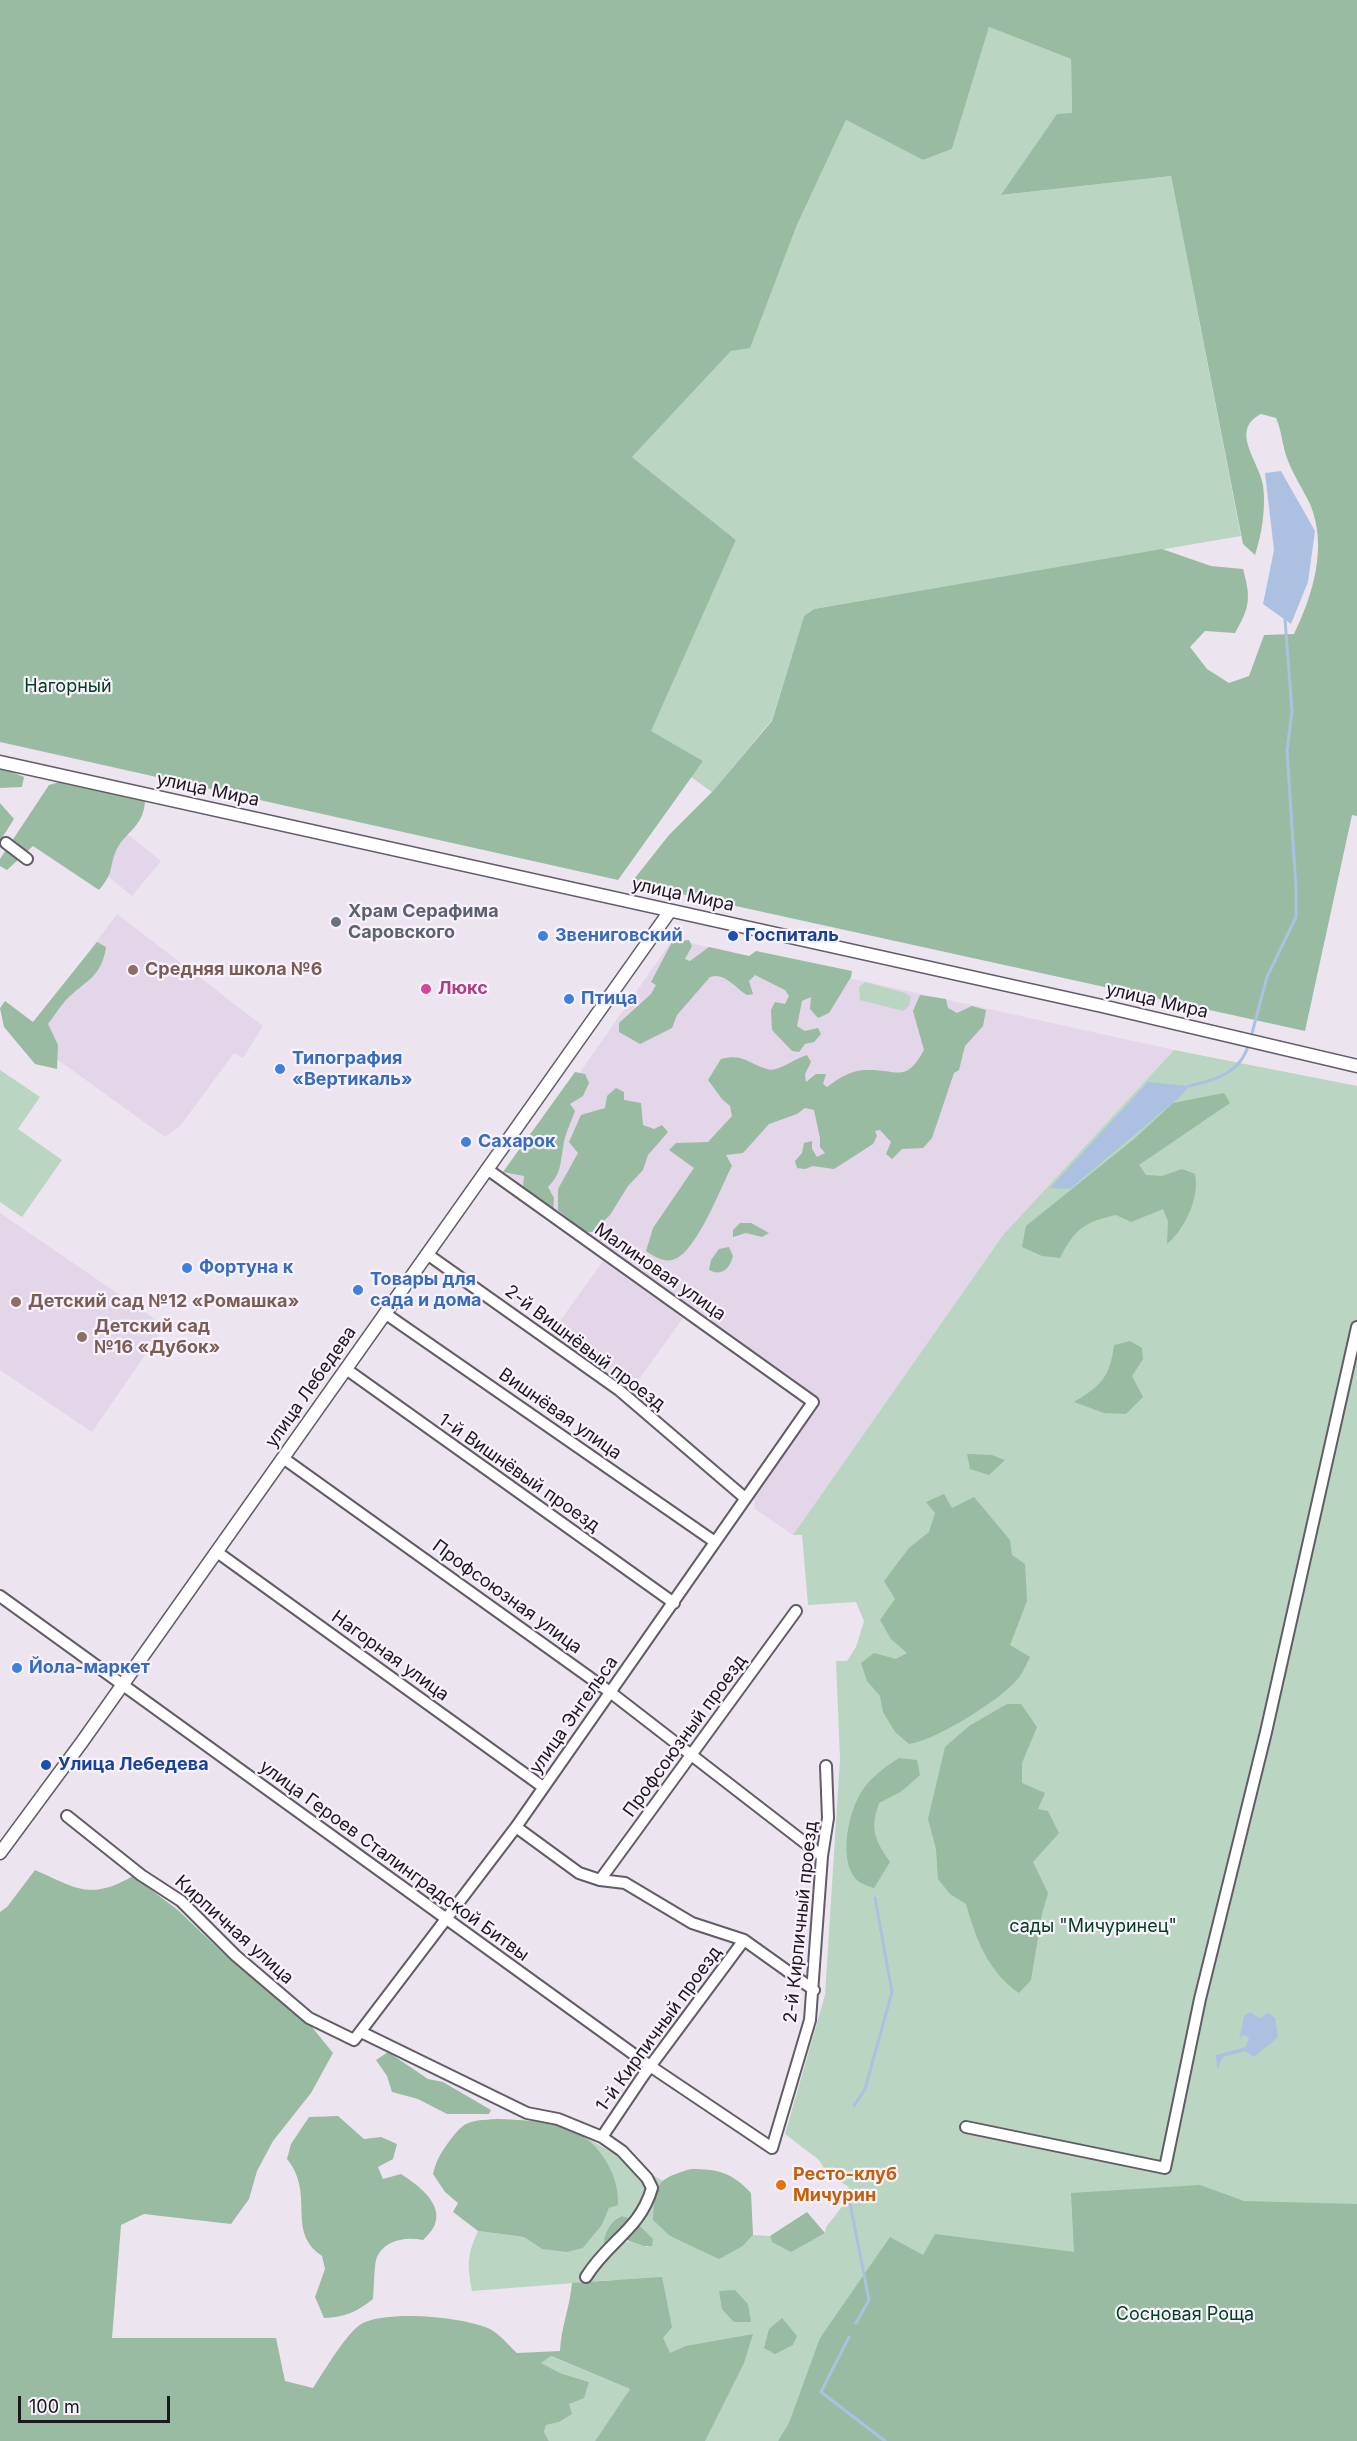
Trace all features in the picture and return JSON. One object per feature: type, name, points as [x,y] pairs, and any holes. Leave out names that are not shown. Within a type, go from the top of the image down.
[{"type":"main road","name":"улица Мира","points":[[0,762],[1357,1066]]},
{"type":"main road","name":"улица Лебедева","points":[[0,1853],[217,1552],[670,911]]},
{"type":"street","points":[[6,843],[27,859]]},
{"type":"street","name":"Малиновая улица","points":[[487,1169],[813,1402]]},
{"type":"street","name":"2-й Вишнёвый проезд","points":[[427,1254],[619,1390],[745,1498]]},
{"type":"street","name":"Вишнёвая улица","points":[[386,1314],[715,1542]]},
{"type":"street","points":[[966,2127],[1165,2168],[1200,2000],[1266,1732],[1357,1327]]},
{"type":"street","name":"1-й Вишнёвый проезд","points":[[346,1369],[674,1603]]},
{"type":"street","name":"улица Энгельса","points":[[357,2036],[516,1827],[813,1402]]},
{"type":"street","name":"Профсоюзная улица","points":[[283,1458],[610,1692],[822,1856]]},
{"type":"street","name":"Нагорная улица","points":[[217,1552],[543,1787]]},
{"type":"street","name":"улица Героев Сталинградской Битвы","points":[[0,1596],[650,2066],[772,2148]]},
{"type":"street","name":"Профсоюзный проезд","points":[[600,1880],[796,1611]]},
{"type":"street","name":"2-й Кирпичный проезд","points":[[772,2148],[810,2020],[814,1990],[822,1856],[828,1818],[826,1766]]},
{"type":"street","name":"Кирпичная улица","points":[[67,1816],[141,1875],[182,1901],[235,1955],[309,2018],[357,2036],[526,2113],[558,2119],[602,2137],[622,2151],[647,2178],[652,2188],[648,2204],[637,2222],[608,2248],[586,2277]]},
{"type":"street","points":[[516,1827],[579,1873],[600,1880],[625,1883],[692,1923],[744,1940],[814,1990]]},
{"type":"street","name":"1-й Кирпичный проезд","points":[[602,2137],[650,2066],[744,1940]]},
{"type":"shaded area","points":[[112,822],[161,861],[132,896],[84,857]]},
{"type":"shaded area","name":"Средняя школа №6","points":[[117,914],[263,1026],[243,1058],[234,1053],[180,1126],[165,1137],[26,1037]]},
{"type":"shaded area","points":[[673,939],[1174,1050],[1003,1235],[793,1535],[755,1509],[754,1495],[819,1406],[783,1380],[786,1375],[740,1346],[507,1177]]},
{"type":"shaded area","name":"Детский сад №16 «Дубок»","points":[[0,1213],[165,1326],[92,1432],[0,1370]]},
{"type":"shaded area","points":[[603,1261],[683,1318],[630,1392],[550,1335]]},
{"type":"green space","name":"Нагорный","points":[[0,0],[1357,0],[1357,816],[1352,815],[1305,1031],[631,883],[669,835],[712,792],[772,721],[804,616],[814,609],[1162,549],[1211,566],[1243,569],[1248,602],[1235,633],[1205,631],[1190,647],[1207,669],[1229,683],[1249,676],[1264,635],[1294,634],[1307,603],[1316,570],[1318,537],[1315,520],[1310,504],[1287,458],[1276,418],[1261,414],[1247,428],[1247,437],[1248,446],[1263,485],[1263,520],[1255,555],[1243,544],[1171,176],[1001,195],[1057,114],[1072,113],[1071,59],[989,27],[952,149],[923,160],[846,120],[796,227],[750,348],[731,351],[632,457],[736,540],[651,731],[703,761],[618,880],[0,742]]},
{"type":"green space","points":[[989,27],[1071,59],[1072,113],[1057,115],[1002,195],[1171,176],[1241,536],[814,609],[804,616],[772,720],[712,792],[691,777],[703,761],[650,731],[736,540],[632,457],[731,351],[796,227],[846,120],[923,160],[952,149]]},
{"type":"green space","points":[[0,767],[24,777],[22,787],[0,788]]},
{"type":"green space","points":[[70,779],[145,799],[142,816],[120,844],[109,874],[99,890],[33,846],[7,870],[0,866],[0,859],[49,785]]},
{"type":"green space","points":[[0,803],[14,819],[0,841]]},
{"type":"green space","points":[[689,940],[692,946],[685,959],[690,961],[709,947],[749,956],[756,951],[852,971],[851,977],[829,1013],[818,1018],[810,1009],[811,997],[802,1001],[797,1026],[805,1031],[818,1028],[821,1034],[814,1042],[805,1044],[799,1052],[792,1051],[772,1030],[771,1010],[775,1002],[785,1004],[789,996],[785,990],[755,975],[749,981],[753,994],[747,995],[725,979],[710,977],[677,1015],[672,1028],[640,1044],[619,1032],[619,1023],[651,994],[656,985],[651,982],[672,942]]},
{"type":"green space","points":[[97,942],[106,947],[104,958],[96,973],[65,1001],[48,1024],[58,1045],[57,1069],[35,1064],[4,1027],[0,1008],[5,1001],[33,1022]]},
{"type":"green space","points":[[865,982],[905,993],[911,997],[909,1006],[903,1011],[860,1000],[859,987]]},
{"type":"green space","points":[[920,995],[946,999],[948,1008],[957,1013],[972,1006],[986,1010],[983,1026],[965,1046],[959,1070],[954,1073],[932,1138],[923,1148],[902,1149],[892,1159],[886,1154],[891,1142],[880,1130],[875,1131],[877,1136],[873,1144],[834,1169],[813,1166],[805,1169],[797,1168],[795,1161],[802,1153],[804,1143],[812,1141],[812,1149],[817,1157],[825,1153],[820,1147],[814,1110],[805,1108],[797,1114],[769,1124],[743,1153],[726,1155],[732,1166],[699,1233],[681,1255],[672,1260],[665,1260],[646,1251],[653,1228],[694,1168],[669,1150],[676,1143],[708,1142],[732,1116],[730,1106],[708,1080],[721,1059],[740,1058],[771,1070],[807,1055],[811,1062],[805,1074],[806,1082],[816,1074],[826,1074],[823,1084],[827,1087],[852,1072],[907,1071],[924,1050],[913,1011]]},
{"type":"green space","name":"сады \"Мичуринец\"","points":[[1174,1050],[1357,1086],[1357,2441],[601,2441],[653,2370],[613,2280],[472,2291],[469,2267],[472,2247],[478,2231],[524,2237],[542,2249],[583,2248],[602,2225],[609,2208],[569,2128],[663,2181],[654,2191],[670,2236],[719,2258],[743,2246],[753,2235],[770,2236],[772,2242],[825,2233],[826,2227],[844,2204],[839,2200],[849,2187],[828,2174],[819,2160],[785,2134],[825,1995],[840,1759],[836,1661],[847,1661],[856,1647],[864,1621],[856,1602],[808,1605],[802,1535],[793,1535],[1003,1235]],"holes":[[[622,2216],[640,2225],[648,2247],[631,2241],[620,2243],[616,2219]]]},
{"type":"green space","points":[[0,1070],[40,1097],[18,1129],[62,1160],[22,1217],[0,1202]]},
{"type":"green space","points":[[575,1072],[585,1074],[589,1083],[583,1096],[570,1104],[575,1111],[565,1138],[559,1169],[548,1187],[554,1198],[553,1212],[531,1197],[523,1187],[524,1176],[503,1172]]},
{"type":"green space","points":[[616,1088],[624,1092],[624,1100],[641,1103],[643,1125],[654,1129],[662,1125],[668,1132],[648,1155],[643,1170],[628,1186],[610,1215],[593,1232],[584,1232],[558,1210],[558,1189],[578,1153],[569,1142],[581,1115],[605,1108],[607,1096]]},
{"type":"green space","points":[[1224,1093],[1230,1103],[1139,1165],[1146,1175],[1162,1176],[1182,1169],[1195,1174],[1195,1193],[1190,1212],[1180,1230],[1167,1244],[1168,1221],[1163,1209],[1131,1222],[1116,1215],[1088,1224],[1076,1233],[1060,1258],[1042,1256],[1022,1247],[1026,1226],[1134,1139],[1173,1103]]},
{"type":"green space","points":[[740,1223],[751,1223],[769,1233],[762,1237],[746,1233],[733,1237],[733,1230]]},
{"type":"green space","points":[[729,1247],[733,1256],[728,1268],[722,1272],[709,1270],[711,1260],[719,1249]]},
{"type":"green space","points":[[1130,1341],[1142,1348],[1143,1359],[1132,1376],[1143,1397],[1126,1414],[1104,1413],[1074,1402],[1103,1380],[1110,1365],[1114,1345]]},
{"type":"green space","points":[[967,1454],[992,1455],[1005,1460],[989,1475],[970,1469]]},
{"type":"green space","points":[[944,1494],[952,1508],[974,1497],[1010,1540],[1012,1555],[1025,1564],[1027,1601],[1010,1645],[1030,1657],[1018,1679],[995,1699],[950,1728],[909,1744],[895,1732],[883,1712],[880,1696],[867,1681],[861,1663],[874,1653],[896,1659],[907,1653],[891,1639],[880,1620],[895,1599],[884,1581],[909,1548],[929,1532],[935,1513],[926,1502]]},
{"type":"green space","points":[[1007,1704],[1021,1704],[1037,1727],[1022,1763],[1022,1783],[1045,1793],[1038,1809],[1048,1811],[1059,1833],[1033,1862],[1048,1893],[1042,1914],[1031,1980],[1019,1993],[1008,1985],[991,1965],[974,1930],[966,1904],[950,1894],[938,1879],[936,1849],[928,1819],[945,1747],[969,1726]]},
{"type":"green space","points":[[899,1758],[917,1760],[920,1775],[902,1791],[879,1803],[874,1827],[875,1834],[890,1862],[874,1888],[857,1880],[851,1871],[846,1848],[847,1834],[854,1808],[864,1788]]},
{"type":"green space","points":[[35,1870],[73,1886],[94,1890],[118,1884],[133,1876],[179,1911],[229,1959],[307,2021],[333,2053],[311,2093],[273,2141],[257,2171],[249,2199],[231,2224],[144,2214],[121,2225],[112,2338],[276,2338],[285,2381],[313,2388],[350,2334],[363,2323],[375,2319],[408,2316],[463,2321],[490,2329],[517,2353],[560,2351],[572,2283],[662,2277],[672,2327],[663,2338],[670,2353],[686,2346],[753,2334],[744,2363],[705,2441],[595,2441],[630,2389],[551,2356],[541,2363],[560,2373],[589,2382],[584,2398],[569,2404],[572,2414],[559,2422],[546,2425],[544,2432],[549,2441],[0,2441],[0,1912],[7,1907]]},
{"type":"green space","points":[[388,2052],[428,2079],[443,2082],[491,2110],[489,2114],[447,2114],[418,2099],[392,2092],[387,2076],[376,2060]]},
{"type":"green space","points":[[338,2116],[364,2139],[381,2137],[397,2144],[393,2159],[378,2167],[383,2179],[401,2174],[407,2178],[427,2194],[435,2208],[436,2216],[433,2228],[423,2240],[397,2241],[381,2251],[376,2260],[373,2299],[350,2313],[324,2318],[315,2297],[325,2269],[322,2256],[311,2246],[305,2235],[302,2224],[300,2186],[287,2159],[291,2144],[309,2117]]},
{"type":"green space","points":[[497,2119],[541,2122],[567,2128],[588,2140],[604,2159],[615,2181],[618,2205],[609,2208],[602,2225],[583,2248],[567,2252],[542,2249],[524,2237],[478,2231],[453,2212],[458,2203],[445,2192],[433,2174],[435,2165],[445,2147],[463,2126],[473,2121]]},
{"type":"green space","points":[[691,2169],[724,2173],[737,2180],[751,2193],[753,2235],[743,2246],[719,2259],[670,2236],[653,2220],[656,2191],[659,2185],[670,2176]]},
{"type":"green space","name":"Сосновая Роща","points":[[1200,2185],[1244,2201],[1357,2204],[1357,2441],[778,2441],[789,2423],[820,2338],[890,2237],[923,2255],[935,2234],[1074,2252],[1071,2193]]},
{"type":"green space","points":[[807,2212],[825,2233],[791,2252],[772,2242],[770,2236]]},
{"type":"green space","points":[[622,2216],[635,2221],[653,2239],[652,2246],[644,2246],[627,2240],[615,2250],[604,2246],[608,2228]]},
{"type":"green space","points":[[735,2290],[748,2304],[751,2322],[734,2322],[722,2309],[719,2291]]},
{"type":"green space","points":[[782,2318],[797,2336],[793,2345],[775,2354],[764,2348],[769,2329]]},
{"type":"green space","points":[[550,2356],[630,2389],[595,2441],[549,2441],[544,2432],[546,2425],[559,2422],[569,2404],[589,2382],[560,2373],[540,2363]]},
{"type":"water","points":[[1281,471],[1315,531],[1308,582],[1291,624],[1263,604],[1274,550],[1265,473]]},
{"type":"water","points":[[1148,1082],[1189,1086],[1182,1095],[1070,1189],[1050,1188]]},
{"type":"water","points":[[1250,2012],[1260,2018],[1268,2013],[1275,2018],[1278,2037],[1254,2057],[1245,2051],[1223,2057],[1217,2069],[1216,2055],[1246,2047],[1249,2037],[1242,2035],[1239,2040],[1244,2016]]},
{"type":"waterway","points":[[1251,1037],[1267,977],[1296,917],[1287,751],[1292,711],[1285,619]]},
{"type":"waterway","points":[[1189,1086],[1226,1074],[1240,1062],[1249,1043]]},
{"type":"waterway","points":[[854,2106],[865,2089],[892,1992],[875,1898]]},
{"type":"waterway","points":[[848,2193],[869,2300],[856,2323]]},
{"type":"waterway","points":[[849,2337],[821,2392],[885,2441]]},
{"type":"place","name":"Храм Серафима Саровского","points":[[336,922]]},
{"type":"place","name":"Звениговский","points":[[543,936]]},
{"type":"place","name":"Госпиталь","points":[[733,936]]},
{"type":"place","name":"Средняя школа №6","points":[[133,970]]},
{"type":"place","name":"Люкс","points":[[426,989]]},
{"type":"place","name":"Птица","points":[[569,999]]},
{"type":"place","name":"Типография «Вертикаль»","points":[[280,1069]]},
{"type":"place","name":"Сахарок","points":[[466,1142]]},
{"type":"place","name":"Фортуна к","points":[[187,1268]]},
{"type":"place","name":"Товары для сада и дома","points":[[358,1290]]},
{"type":"place","name":"Детский сад №12 «Ромашка»","points":[[16,1302]]},
{"type":"place","name":"Детский сад №16 «Дубок»","points":[[82,1337]]},
{"type":"place","name":"Йола-маркет","points":[[17,1668]]},
{"type":"place","name":"Улица Лебедева","points":[[46,1765]]},
{"type":"place","name":"Ресто-клуб Мичурин","points":[[781,2185]]}]
